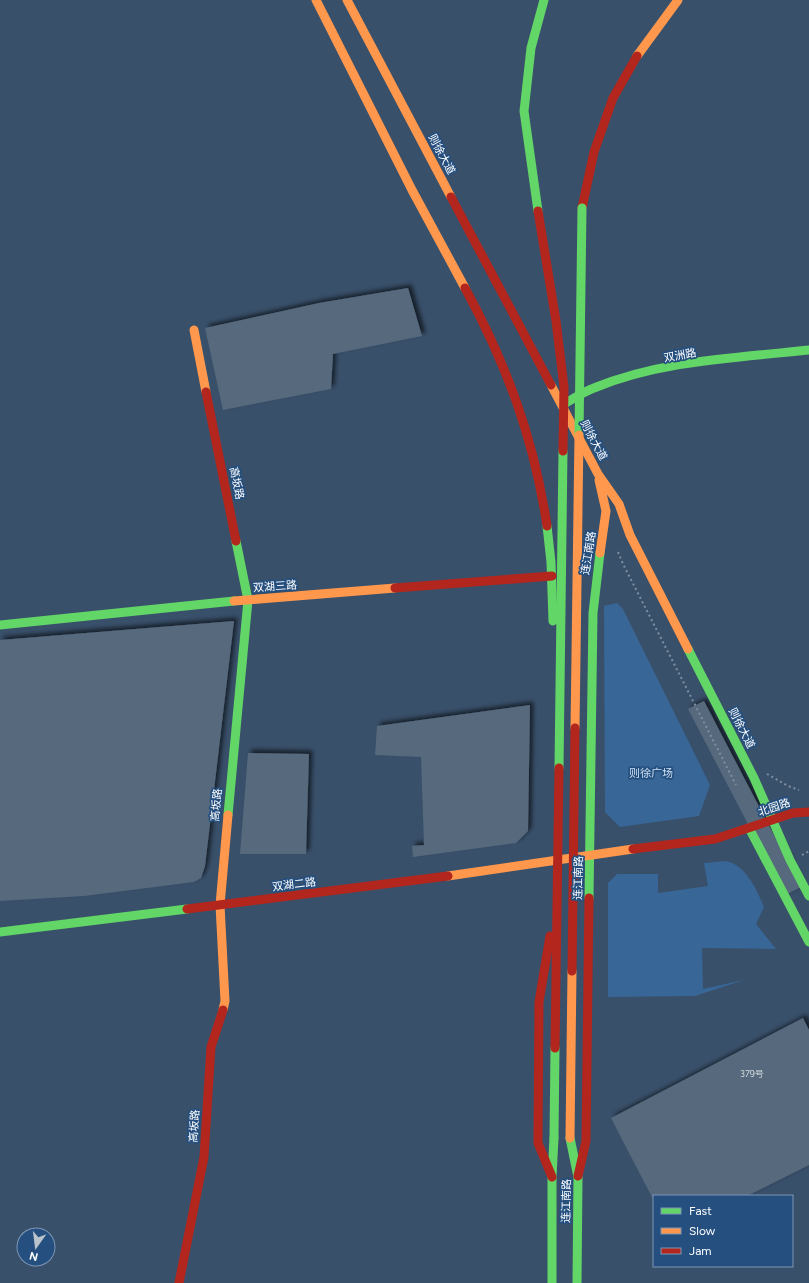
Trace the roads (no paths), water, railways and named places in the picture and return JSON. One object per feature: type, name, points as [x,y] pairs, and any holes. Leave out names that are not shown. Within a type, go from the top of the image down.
[{"type":"main road","points":[[316,0],[425,216],[490,338],[513,389],[540,480],[549,530],[552,576]]},
{"type":"main road","name":"则徐大道","points":[[347,0],[598,474],[619,504],[630,535],[754,778],[790,860],[801,901],[809,942]]},
{"type":"main road","points":[[544,0],[531,48],[524,111],[533,181],[556,321],[564,387],[554,1138],[552,1177]]},
{"type":"main road","points":[[578,1177],[570,1138],[582,208],[594,152],[613,98],[641,48],[678,0]]},
{"type":"main road","name":"高坂路","points":[[179,1283],[194,1221],[206,1137],[210,1052],[223,1015],[225,1001],[220,905],[248,600],[194,330]]},
{"type":"main road","name":"双洲路","points":[[562,405],[594,389],[637,375],[692,364],[809,350]]},
{"type":"main road","name":"连江南路","points":[[578,1283],[578,1177],[586,1141],[593,613],[595,584],[606,511],[598,474]]},
{"type":"main road","name":"双湖三路","points":[[0,626],[248,600],[552,576]]},
{"type":"main road","name":"连江南路","points":[[552,576],[550,950],[539,1002],[538,1143],[552,1177],[552,1283]]},
{"type":"main road","name":"北园路","points":[[590,855],[715,839],[772,819],[808,810]]},
{"type":"main road","name":"则徐大道","points":[[749,828],[801,901]]},
{"type":"main road","name":"双湖二路","points":[[0,932],[220,905],[590,855]]},
{"type":"park label","name":"则徐广场","points":[[651,773]]}]
